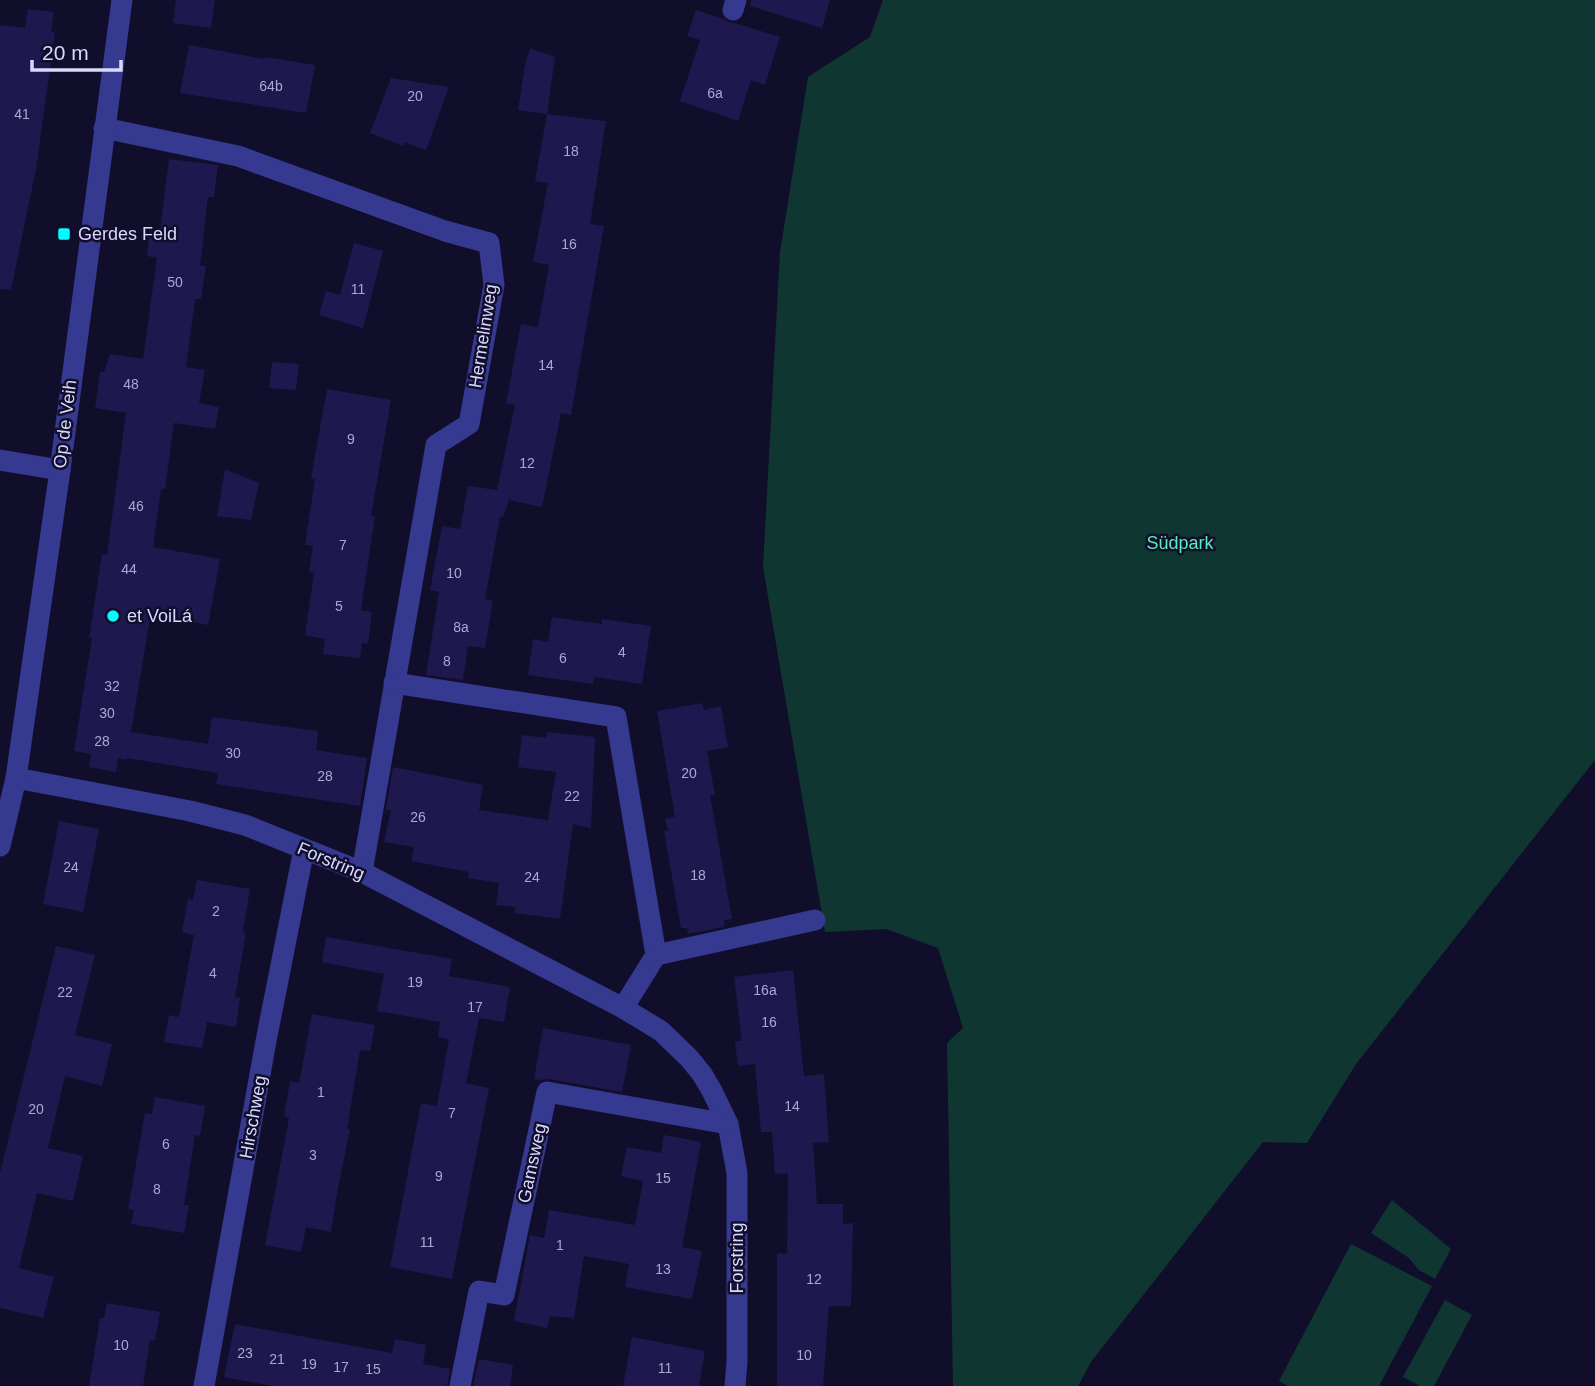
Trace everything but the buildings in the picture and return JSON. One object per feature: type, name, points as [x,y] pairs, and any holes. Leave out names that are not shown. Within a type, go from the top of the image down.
[{"type":"street","name":"Op de Veih","points":[[0,846],[16,778],[122,0]]},
{"type":"street","name":"Hermelinweg","points":[[104,128],[238,156],[445,231],[489,243],[494,285],[469,424],[436,445],[362,872]]},
{"type":"street","points":[[0,460],[60,470]]},
{"type":"street","points":[[394,683],[616,717],[656,955],[623,1008]]},
{"type":"street","name":"Forstring","points":[[16,778],[190,811],[245,825],[362,872],[623,1008],[661,1031],[690,1058],[702,1074],[728,1124],[737,1173],[735,1386]]},
{"type":"street","name":"Hirschweg","points":[[204,1386],[266,1041],[304,849]]},
{"type":"street","points":[[656,955],[815,920]]},
{"type":"street","name":"Gamsweg","points":[[460,1386],[479,1291],[504,1295],[547,1092],[728,1124]]},
{"type":"green space","name":"Südpark","points":[[883,0],[1595,0],[1595,760],[1356,1064],[1307,1143],[1263,1142],[1091,1362],[1078,1386],[953,1386],[947,1043],[963,1028],[938,948],[886,929],[825,932],[763,567],[780,252],[808,77],[870,37]]},
{"type":"green space","points":[[1392,1200],[1451,1249],[1435,1279],[1371,1233]]},
{"type":"green space","points":[[1351,1244],[1432,1286],[1379,1386],[1288,1386],[1279,1381]]},
{"type":"green space","points":[[1445,1300],[1472,1315],[1434,1386],[1420,1386],[1403,1377]]},
{"type":"place","name":"Gerdes Feld","points":[[64,234]]},
{"type":"place","name":"et VoiLá","points":[[113,616]]}]
